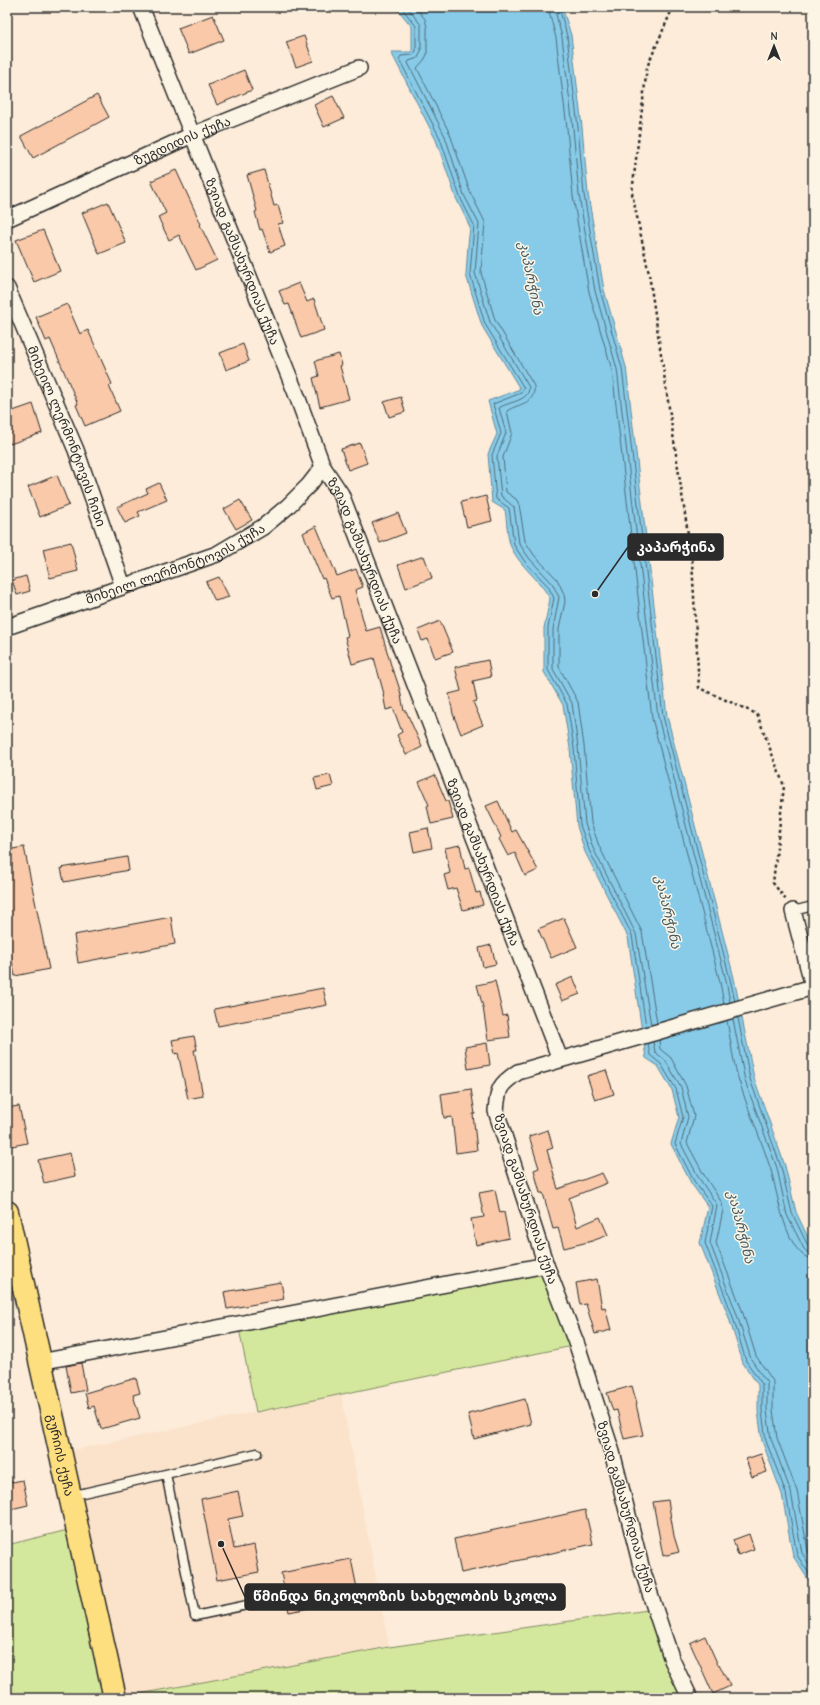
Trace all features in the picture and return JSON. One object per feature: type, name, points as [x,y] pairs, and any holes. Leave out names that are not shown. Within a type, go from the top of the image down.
[{"type":"highway","name":"გურიის ქუჩა","points":[[7,1212],[115,1698]]},
{"type":"street","name":"ზვიად გამსახურდიას ქუჩა","points":[[141,7],[297,396],[323,467],[341,494],[560,1059],[518,1072],[503,1082],[497,1096],[496,1111],[546,1265],[576,1345],[610,1445],[641,1566],[670,1653],[690,1698]]},
{"type":"street","name":"ზუგდიდის ქუჩა","points":[[7,219],[192,135],[359,68]]},
{"type":"street","name":"მიხეილ ლერმონტოვის ჩიხი","points":[[7,288],[76,450],[123,586]]},
{"type":"street","name":"მიხეილ ლერმონტოვის ქუჩა","points":[[7,627],[217,554],[263,527],[287,507],[323,467]]},
{"type":"street","points":[[560,1059],[633,1040],[813,986],[793,911]]},
{"type":"street","points":[[40,1362],[546,1265]]},
{"type":"lane","points":[[793,911],[813,906]]},
{"type":"lane","points":[[69,1496],[257,1453]]},
{"type":"lane","points":[[166,1474],[195,1616],[280,1598]]},
{"type":"path","points":[[672,7],[647,67],[632,193],[650,274],[692,561],[698,688],[757,714],[784,786],[773,883],[793,911]]},
{"type":"shaded area","points":[[341,1394],[389,1647],[118,1698],[59,1453]]},
{"type":"green space","points":[[546,1265],[577,1345],[256,1412],[238,1324]]},
{"type":"green space","points":[[76,1528],[115,1698],[7,1698],[7,1545]]},
{"type":"green space","points":[[655,1609],[690,1698],[118,1698],[389,1647]]},
{"type":"water","points":[[396,7],[562,7],[571,35],[588,194],[604,290],[626,367],[667,716],[734,978],[754,1078],[785,1166],[796,1212],[813,1248],[813,1587],[793,1556],[782,1494],[762,1441],[758,1411],[758,1385],[743,1363],[728,1315],[700,1243],[708,1207],[691,1183],[671,1144],[679,1117],[672,1090],[658,1066],[646,1058],[628,937],[585,852],[577,826],[570,748],[563,705],[544,672],[544,628],[550,599],[541,585],[519,561],[511,547],[505,510],[492,502],[488,454],[497,434],[488,401],[520,389],[482,326],[466,275],[470,227],[456,198],[436,140],[391,52],[412,52],[412,27]]},
{"type":"building","points":[[213,15],[224,40],[189,54],[178,28]]},
{"type":"building","points":[[304,36],[313,61],[296,67],[286,42]]},
{"type":"building","points":[[244,70],[252,90],[217,105],[208,85]]},
{"type":"building","points":[[97,95],[109,117],[33,158],[21,136]]},
{"type":"building","points":[[333,96],[344,118],[324,127],[314,105]]},
{"type":"building","points":[[176,170],[217,260],[196,270],[179,235],[169,240],[158,217],[166,213],[151,181]]},
{"type":"building","points":[[264,170],[274,206],[278,205],[283,223],[278,224],[285,246],[270,252],[262,229],[260,230],[255,212],[257,211],[247,175]]},
{"type":"building","points":[[108,202],[126,243],[99,254],[82,213]]},
{"type":"building","points":[[43,230],[60,271],[34,282],[16,240]]},
{"type":"building","points":[[299,283],[307,302],[314,299],[324,330],[301,338],[289,304],[285,305],[279,291]]},
{"type":"building","points":[[67,304],[80,334],[88,330],[112,384],[109,386],[120,411],[85,426],[76,405],[78,404],[50,339],[46,341],[36,317]]},
{"type":"building","points":[[243,344],[249,361],[226,370],[220,353]]},
{"type":"building","points":[[339,354],[342,365],[340,366],[349,399],[320,407],[313,378],[319,376],[315,361]]},
{"type":"building","points":[[401,397],[405,412],[389,417],[384,402]]},
{"type":"building","points":[[33,404],[42,433],[10,444],[7,436],[7,413]]},
{"type":"building","points":[[360,443],[367,463],[348,470],[341,449]]},
{"type":"building","points":[[57,475],[69,505],[40,517],[28,487]]},
{"type":"building","points":[[159,483],[167,500],[138,512],[140,516],[125,523],[117,507],[148,493],[146,489]]},
{"type":"building","points":[[486,496],[492,521],[467,527],[461,502]]},
{"type":"building","points":[[240,500],[252,520],[236,529],[224,509]]},
{"type":"building","points":[[398,513],[406,533],[380,543],[372,523]]},
{"type":"building","points":[[316,526],[337,576],[356,569],[363,587],[355,590],[366,631],[380,627],[393,672],[400,690],[404,711],[406,711],[422,747],[406,755],[397,735],[402,732],[393,708],[386,710],[384,694],[374,658],[352,664],[345,637],[348,636],[339,596],[332,598],[324,578],[322,579],[303,533]]},
{"type":"building","points":[[71,542],[78,571],[50,578],[43,549]]},
{"type":"building","points":[[424,556],[432,578],[406,588],[398,565]]},
{"type":"building","points":[[26,576],[30,591],[17,595],[12,580]]},
{"type":"building","points":[[219,577],[229,597],[215,601],[206,582]]},
{"type":"building","points":[[440,621],[453,652],[435,658],[428,639],[422,641],[418,630]]},
{"type":"building","points":[[488,660],[491,677],[473,681],[477,701],[473,702],[483,725],[461,734],[453,714],[449,694],[461,691],[455,667]]},
{"type":"building","points":[[330,775],[333,786],[317,790],[314,778]]},
{"type":"building","points":[[435,775],[446,801],[448,801],[453,819],[431,824],[427,806],[429,805],[419,782]]},
{"type":"building","points":[[498,801],[512,832],[516,830],[538,870],[525,876],[515,853],[508,856],[499,839],[501,837],[486,806]]},
{"type":"building","points":[[428,828],[432,848],[414,852],[410,832]]},
{"type":"building","points":[[460,845],[465,869],[469,868],[476,893],[480,892],[483,905],[463,910],[456,888],[448,890],[444,875],[450,873],[445,848]]},
{"type":"building","points":[[24,847],[49,969],[15,976],[7,939],[7,850]]},
{"type":"building","points":[[127,857],[129,870],[64,882],[61,868]]},
{"type":"building","points":[[171,917],[175,944],[78,963],[74,935]]},
{"type":"building","points":[[564,918],[577,947],[551,958],[538,929]]},
{"type":"building","points":[[491,945],[496,964],[483,967],[479,948]]},
{"type":"building","points":[[573,977],[580,994],[562,1001],[555,985]]},
{"type":"building","points":[[495,981],[503,1016],[507,1015],[510,1037],[488,1040],[483,1007],[477,985]]},
{"type":"building","points":[[323,988],[327,1005],[218,1026],[214,1009]]},
{"type":"building","points":[[194,1036],[197,1050],[194,1050],[203,1096],[188,1099],[178,1053],[175,1054],[172,1040]]},
{"type":"building","points":[[487,1043],[490,1065],[468,1069],[465,1047]]},
{"type":"building","points":[[606,1070],[614,1094],[595,1100],[587,1076]]},
{"type":"building","points":[[471,1089],[475,1114],[473,1114],[477,1150],[456,1153],[452,1117],[444,1118],[441,1094]]},
{"type":"building","points":[[19,1106],[27,1143],[7,1147],[7,1108]]},
{"type":"building","points":[[548,1130],[553,1148],[547,1150],[558,1189],[602,1173],[607,1183],[569,1198],[577,1227],[600,1217],[608,1235],[592,1241],[564,1248],[558,1228],[553,1229],[543,1193],[540,1193],[534,1170],[539,1168],[529,1136]]},
{"type":"building","points":[[70,1153],[75,1176],[44,1183],[38,1160]]},
{"type":"building","points":[[495,1190],[500,1213],[504,1212],[509,1238],[476,1245],[471,1219],[484,1217],[479,1193]]},
{"type":"building","points":[[597,1279],[602,1308],[605,1307],[611,1330],[595,1334],[586,1304],[580,1305],[576,1283]]},
{"type":"building","points":[[281,1282],[284,1299],[227,1309],[224,1292]]},
{"type":"building","points":[[81,1363],[86,1390],[71,1393],[66,1366]]},
{"type":"building","points":[[136,1378],[140,1393],[133,1395],[140,1418],[101,1429],[94,1406],[89,1408],[85,1393]]},
{"type":"building","points":[[632,1386],[643,1435],[624,1439],[617,1410],[613,1411],[607,1393]]},
{"type":"building","points":[[525,1399],[531,1424],[474,1439],[468,1414]]},
{"type":"building","points":[[761,1454],[767,1472],[752,1477],[746,1459]]},
{"type":"building","points":[[23,1480],[28,1505],[11,1509],[7,1483]]},
{"type":"building","points":[[238,1491],[243,1516],[228,1519],[234,1549],[254,1545],[259,1572],[217,1580],[201,1499]]},
{"type":"building","points":[[668,1500],[674,1536],[679,1552],[663,1556],[653,1502]]},
{"type":"building","points":[[585,1510],[593,1544],[461,1573],[454,1539]]},
{"type":"building","points":[[749,1534],[754,1549],[738,1555],[733,1540]]},
{"type":"building","points":[[351,1559],[359,1598],[289,1612],[281,1573]]},
{"type":"building","points":[[705,1636],[718,1665],[719,1664],[730,1686],[713,1694],[690,1643]]},
{"type":"place","name":"კაპარჭინა","points":[[595,594]]},
{"type":"place","name":"წმინდა ნიკოლოზის სახელობის სკოლა","points":[[221,1544]]}]
